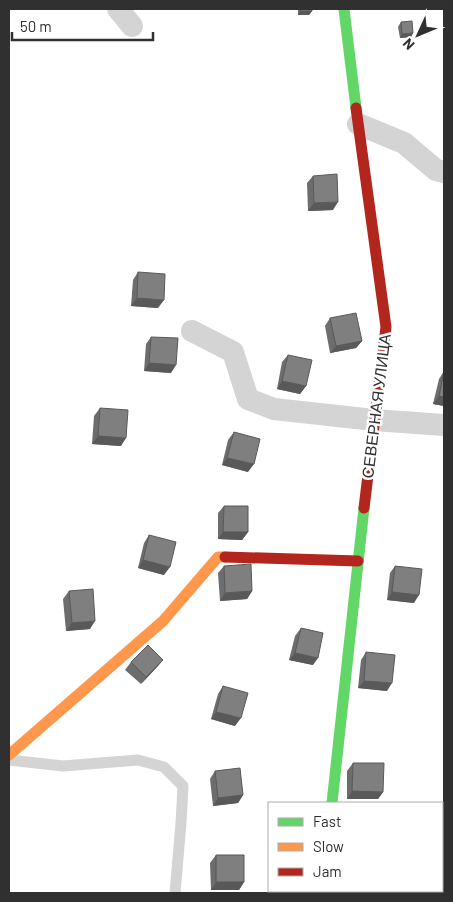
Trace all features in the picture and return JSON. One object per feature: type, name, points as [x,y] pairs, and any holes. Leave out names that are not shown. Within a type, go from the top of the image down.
[{"type":"street","points":[[118,9],[132,26]]},
{"type":"street","name":"СЕВЕРНАЯ УЛИЦА","points":[[332,802],[358,560],[386,327],[344,9]]},
{"type":"street","points":[[358,124],[404,143],[436,170],[444,172]]},
{"type":"street","points":[[192,331],[233,352],[248,399],[274,409],[374,420],[444,425]]},
{"type":"street","points":[[9,755],[163,621],[218,557],[358,560]]},
{"type":"lane","points":[[9,760],[63,766],[138,760],[164,767],[182,786],[175,893]]},
{"type":"building","points":[[300,9],[312,9],[312,11],[300,11]]},
{"type":"building","points":[[412,21],[413,33],[402,34],[401,22]]},
{"type":"building","points":[[337,174],[338,202],[314,203],[313,176]]},
{"type":"building","points":[[138,272],[165,274],[164,300],[137,298]]},
{"type":"building","points":[[356,313],[362,341],[336,346],[330,318]]},
{"type":"building","points":[[151,337],[178,338],[176,365],[149,363]]},
{"type":"building","points":[[288,355],[312,360],[306,386],[282,381]]},
{"type":"building","points":[[444,371],[444,397],[439,396]]},
{"type":"building","points":[[100,408],[128,410],[126,438],[98,436]]},
{"type":"building","points":[[234,432],[260,439],[254,464],[227,458]]},
{"type":"building","points":[[224,506],[248,506],[248,532],[223,532]]},
{"type":"building","points":[[149,535],[176,542],[170,567],[143,560]]},
{"type":"building","points":[[251,564],[252,591],[225,593],[224,566]]},
{"type":"building","points":[[395,566],[422,569],[419,595],[392,592]]},
{"type":"building","points":[[93,589],[95,621],[72,623],[69,591]]},
{"type":"building","points":[[301,628],[323,633],[318,658],[295,653]]},
{"type":"building","points":[[148,645],[163,660],[146,677],[131,662]]},
{"type":"building","points":[[366,652],[395,655],[392,683],[364,681]]},
{"type":"building","points":[[223,686],[248,693],[241,718],[216,712]]},
{"type":"building","points":[[353,763],[384,763],[383,792],[352,791]]},
{"type":"building","points":[[240,768],[243,795],[218,798],[215,771]]},
{"type":"building","points":[[216,855],[244,855],[244,882],[216,882]]},
{"type":"traffic: fast","points":[[344,9],[356,108]]},
{"type":"traffic: fast","points":[[332,802],[364,508]]},
{"type":"traffic: slow","points":[[9,755],[163,621],[218,557],[225,557]]},
{"type":"traffic: jam","points":[[356,108],[386,327],[364,508]]},
{"type":"traffic: jam","points":[[225,557],[358,561]]}]
